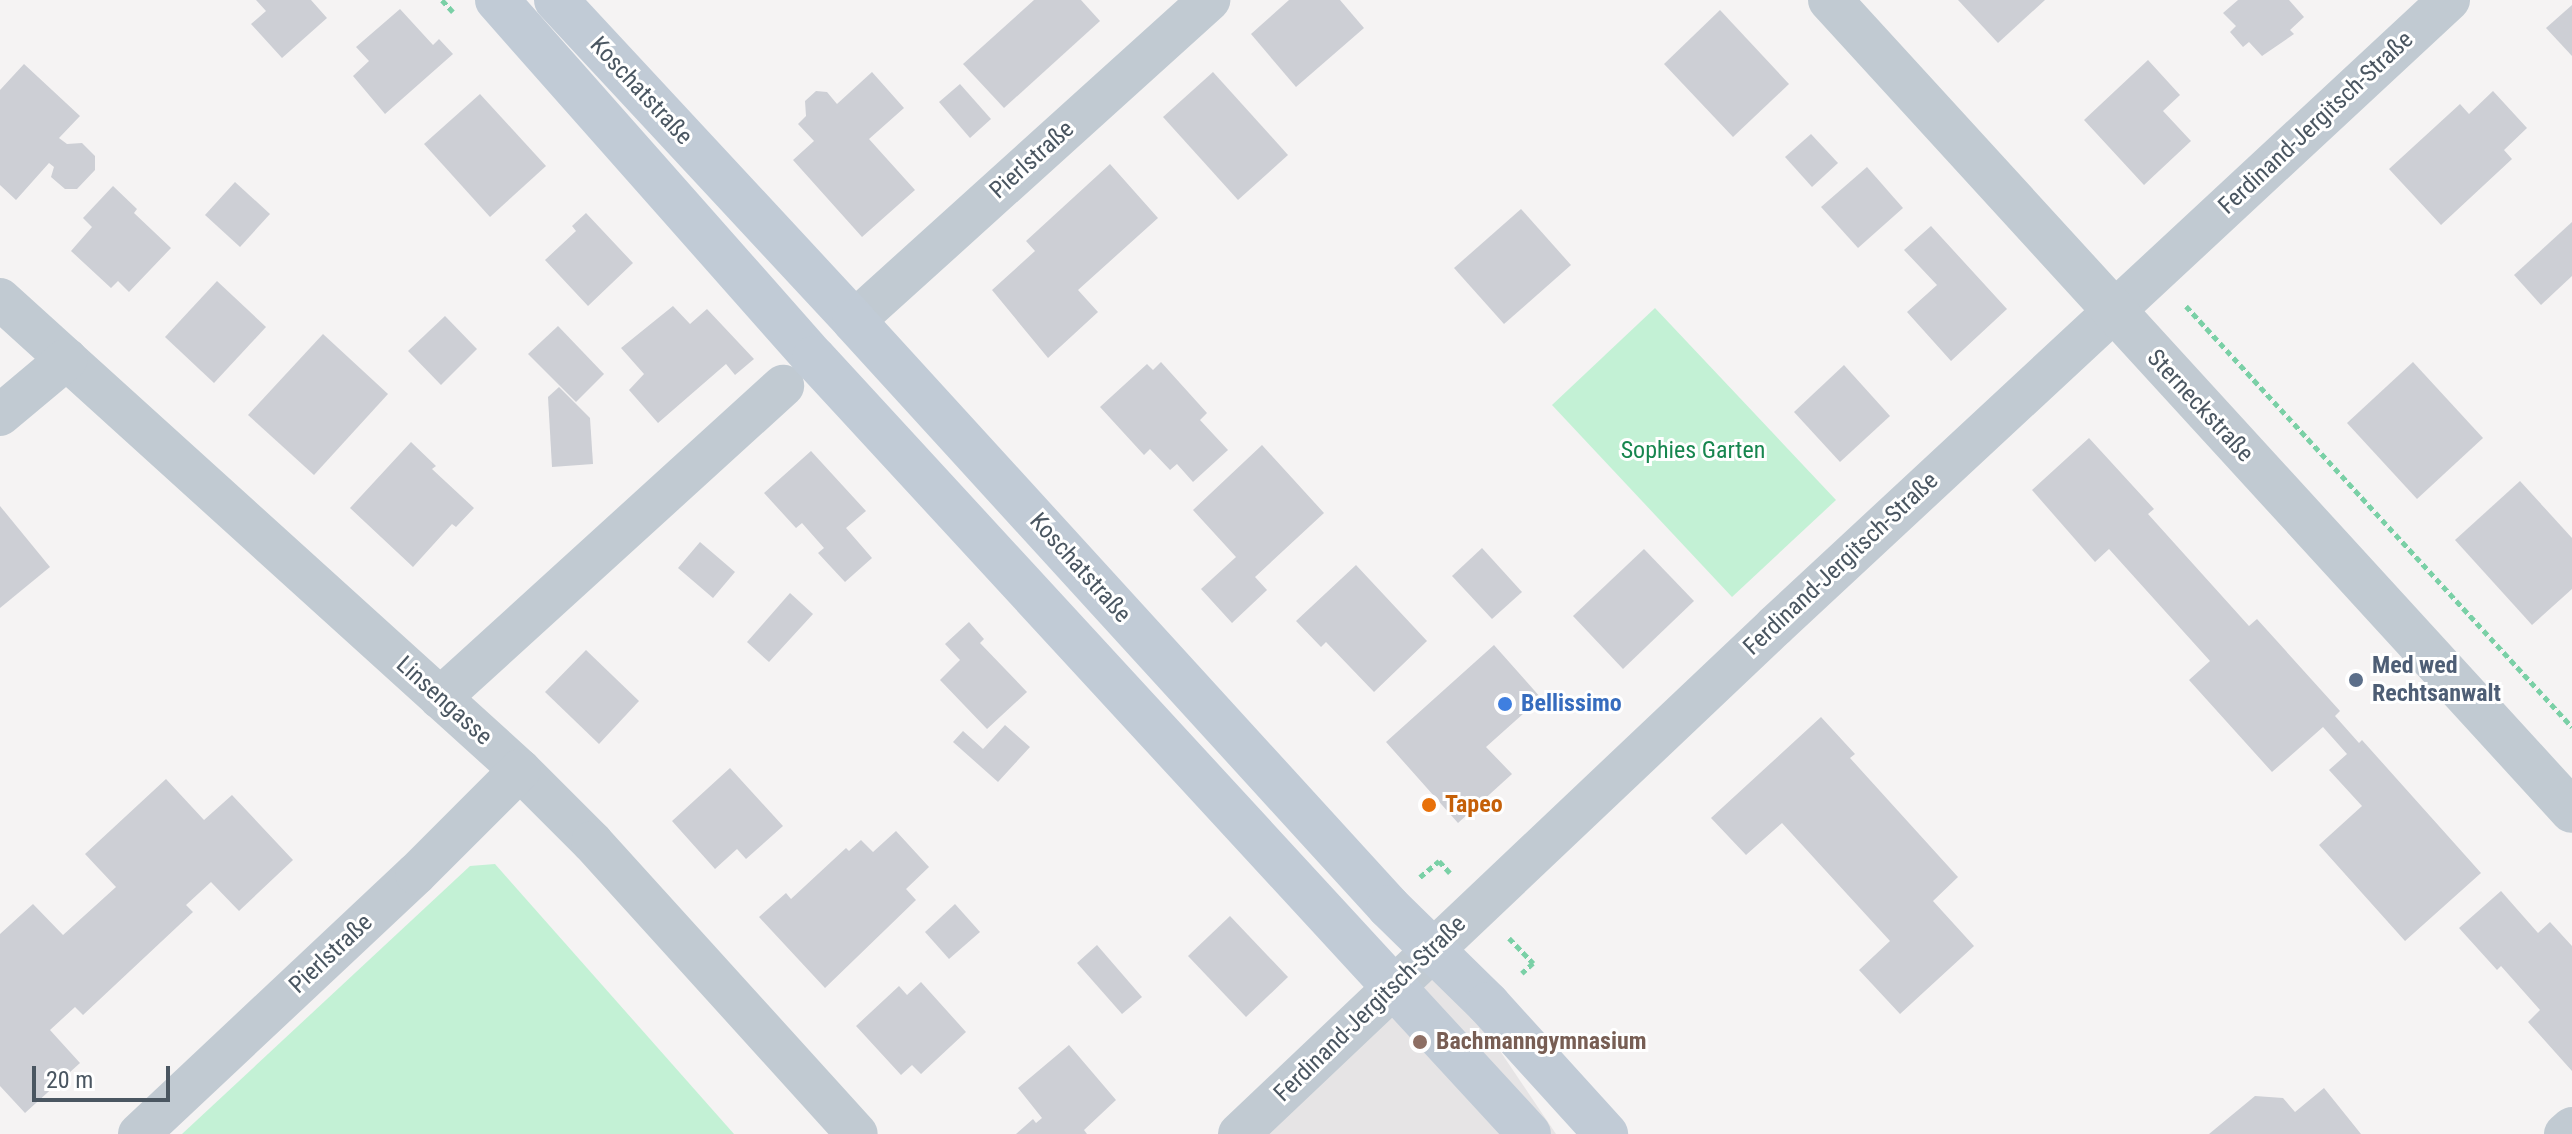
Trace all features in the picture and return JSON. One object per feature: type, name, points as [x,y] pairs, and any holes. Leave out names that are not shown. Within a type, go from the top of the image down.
[{"type":"main road","name":"Koschatstraße","points":[[497,0],[814,358],[1529,1134]]},
{"type":"main road","name":"Koschatstraße","points":[[556,0],[1378,895],[1488,1004],[1606,1134]]},
{"type":"street","name":"Pierlstraße","points":[[854,321],[1209,0]]},
{"type":"street","name":"Sterneckstraße","points":[[1830,0],[2112,312],[2572,811]]},
{"type":"street","name":"Ferdinand-Jergitsch-Straße","points":[[1239,1134],[2112,312],[2449,0]]},
{"type":"street","name":"Linsengasse","points":[[0,299],[520,770],[592,842],[857,1134]]},
{"type":"street","points":[[0,415],[67,359]]},
{"type":"street","points":[[440,698],[783,386]]},
{"type":"street","name":"Pierlstraße","points":[[139,1134],[416,874],[520,770]]},
{"type":"street","points":[[2565,1134],[2572,1128]]},
{"type":"path","points":[[2156,272],[2572,727]]},
{"type":"path","points":[[1418,879],[1439,861],[1451,875]]},
{"type":"path","points":[[1506,934],[1533,963],[1511,984]]},
{"type":"shaded area","name":"Bachmanngymnasium","points":[[1432,950],[1556,1134],[1260,1134]]},
{"type":"green space","name":"Sophies Garten","points":[[1655,308],[1836,500],[1732,597],[1552,405]]},
{"type":"green space","points":[[495,864],[734,1134],[182,1134],[470,866]]},
{"type":"building","points":[[256,0],[311,0],[327,18],[282,58],[251,24],[266,11]]},
{"type":"building","points":[[1034,0],[1081,0],[1100,21],[1004,108],[963,64]]},
{"type":"building","points":[[1289,0],[1340,0],[1364,28],[1296,87],[1251,34]]},
{"type":"building","points":[[1958,0],[2045,0],[1998,43]]},
{"type":"building","points":[[2238,0],[2289,0],[2304,17],[2290,30],[2294,34],[2262,56],[2249,42],[2243,47],[2230,32],[2236,26],[2223,13]]},
{"type":"building","points":[[2572,5],[2572,56],[2546,28]]},
{"type":"building","points":[[400,9],[433,45],[439,39],[453,54],[385,114],[353,76],[369,61],[356,47]]},
{"type":"building","points":[[1720,10],[1789,84],[1733,137],[1664,64]]},
{"type":"building","points":[[2148,60],[2180,95],[2163,111],[2191,141],[2144,185],[2084,120]]},
{"type":"building","points":[[24,64],[80,116],[59,138],[67,144],[82,143],[95,156],[95,170],[77,189],[65,189],[51,177],[54,167],[49,163],[16,200],[0,185],[0,90]]},
{"type":"building","points":[[872,72],[904,108],[869,139],[915,190],[862,237],[793,160],[814,141],[798,124],[806,116],[805,101],[816,91],[827,92],[837,104]]},
{"type":"building","points":[[1213,72],[1288,155],[1238,200],[1163,117]]},
{"type":"building","points":[[960,84],[991,119],[970,138],[939,102]]},
{"type":"building","points":[[2493,91],[2527,128],[2504,150],[2512,159],[2441,225],[2389,169],[2460,104],[2469,114]]},
{"type":"building","points":[[480,94],[546,166],[490,217],[424,144]]},
{"type":"building","points":[[1811,134],[1838,163],[1812,187],[1785,157]]},
{"type":"building","points":[[1110,164],[1158,218],[1078,290],[1098,312],[1048,358],[992,290],[1035,251],[1026,241]]},
{"type":"building","points":[[1867,167],[1903,208],[1858,248],[1821,207]]},
{"type":"building","points":[[235,182],[270,214],[240,247],[205,215]]},
{"type":"building","points":[[113,186],[137,209],[134,213],[171,248],[129,292],[118,281],[111,288],[71,251],[92,227],[83,218]]},
{"type":"building","points":[[1521,209],[1571,265],[1504,324],[1454,268]]},
{"type":"building","points":[[586,213],[633,263],[588,306],[545,260],[576,231],[572,226]]},
{"type":"building","points":[[2572,222],[2572,276],[2541,305],[2514,275]]},
{"type":"building","points":[[1931,226],[2007,309],[1951,361],[1907,312],[1937,285],[1904,250]]},
{"type":"building","points":[[217,281],[266,327],[214,383],[165,337]]},
{"type":"building","points":[[673,306],[690,324],[707,309],[754,359],[735,375],[726,364],[658,423],[629,390],[644,374],[621,348]]},
{"type":"building","points":[[445,316],[477,349],[441,385],[408,351]]},
{"type":"building","points":[[558,326],[604,374],[576,402],[528,354]]},
{"type":"building","points":[[323,334],[388,394],[314,475],[248,415]]},
{"type":"building","points":[[1161,362],[1207,413],[1200,420],[1228,450],[1193,482],[1177,464],[1170,470],[1150,449],[1144,455],[1100,407],[1147,364],[1153,370]]},
{"type":"building","points":[[2413,362],[2483,438],[2417,499],[2347,423]]},
{"type":"building","points":[[1844,365],[1890,416],[1840,462],[1794,412]]},
{"type":"building","points":[[559,387],[590,418],[593,464],[552,467],[548,397]]},
{"type":"building","points":[[2089,438],[2154,509],[2148,514],[2249,626],[2257,619],[2340,711],[2335,716],[2359,743],[2362,740],[2481,873],[2405,941],[2319,845],[2362,806],[2329,770],[2347,754],[2323,727],[2272,772],[2189,680],[2210,661],[2109,549],[2095,562],[2032,490]]},
{"type":"building","points":[[411,442],[436,466],[432,469],[474,508],[456,527],[452,524],[413,567],[350,508]]},
{"type":"building","points":[[1262,445],[1324,513],[1255,577],[1267,590],[1232,623],[1201,589],[1236,557],[1193,510]]},
{"type":"building","points":[[811,451],[866,511],[846,528],[872,558],[845,582],[818,553],[824,548],[802,523],[796,528],[764,493]]},
{"type":"building","points":[[2520,481],[2572,538],[2572,589],[2532,625],[2455,540]]},
{"type":"building","points":[[0,506],[50,567],[0,608]]},
{"type":"building","points":[[700,542],[735,572],[713,598],[678,568]]},
{"type":"building","points":[[1482,548],[1522,592],[1492,619],[1452,576]]},
{"type":"building","points":[[1644,549],[1694,601],[1623,669],[1573,616]]},
{"type":"building","points":[[1356,565],[1427,641],[1374,692],[1326,642],[1321,647],[1296,621]]},
{"type":"building","points":[[790,593],[813,614],[769,662],[747,642]]},
{"type":"building","points":[[969,622],[984,639],[980,643],[1027,692],[987,729],[940,680],[960,660],[945,644]]},
{"type":"building","points":[[1494,645],[1541,698],[1486,747],[1512,774],[1458,823],[1386,742]]},
{"type":"building","points":[[586,650],[639,701],[599,744],[545,692]]},
{"type":"building","points":[[1821,717],[1855,754],[1850,758],[1958,877],[1933,901],[1974,946],[1900,1014],[1859,970],[1890,941],[1782,823],[1746,855],[1711,818]]},
{"type":"building","points":[[1005,725],[1030,747],[998,782],[953,742],[963,731],[983,749]]},
{"type":"building","points":[[730,768],[783,826],[746,859],[737,849],[715,869],[672,821]]},
{"type":"building","points":[[166,779],[204,820],[232,795],[293,860],[239,911],[211,882],[186,905],[193,912],[83,1015],[75,1007],[50,1030],[80,1063],[25,1113],[0,1086],[0,934],[33,904],[63,935],[116,887],[85,854]]},
{"type":"building","points":[[896,831],[929,867],[906,889],[916,900],[825,988],[759,917],[786,893],[791,899],[846,848],[849,851],[861,840],[873,852]]},
{"type":"building","points":[[2501,891],[2538,933],[2550,922],[2572,946],[2572,1071],[2528,1022],[2540,1010],[2501,966],[2497,970],[2459,928]]},
{"type":"building","points":[[955,904],[980,932],[949,959],[925,932]]},
{"type":"building","points":[[1230,916],[1288,977],[1246,1017],[1188,956]]},
{"type":"building","points":[[1097,945],[1142,997],[1122,1014],[1077,963]]},
{"type":"building","points":[[921,982],[966,1032],[921,1074],[912,1065],[901,1075],[856,1026],[899,986],[907,995]]},
{"type":"building","points":[[1069,1045],[1116,1100],[1084,1130],[1087,1134],[1016,1134],[1033,1119],[1036,1123],[1042,1118],[1018,1088]]},
{"type":"building","points":[[2324,1088],[2361,1134],[2209,1134],[2255,1096],[2283,1098],[2295,1112]]},
{"type":"place","name":"Med wed Rechtsanwalt","points":[[2356,680]]},
{"type":"place","name":"Bellissimo","points":[[1505,704]]},
{"type":"place","name":"Tapeo","points":[[1429,805]]},
{"type":"place","name":"Bachmanngymnasium","points":[[1420,1042]]}]
